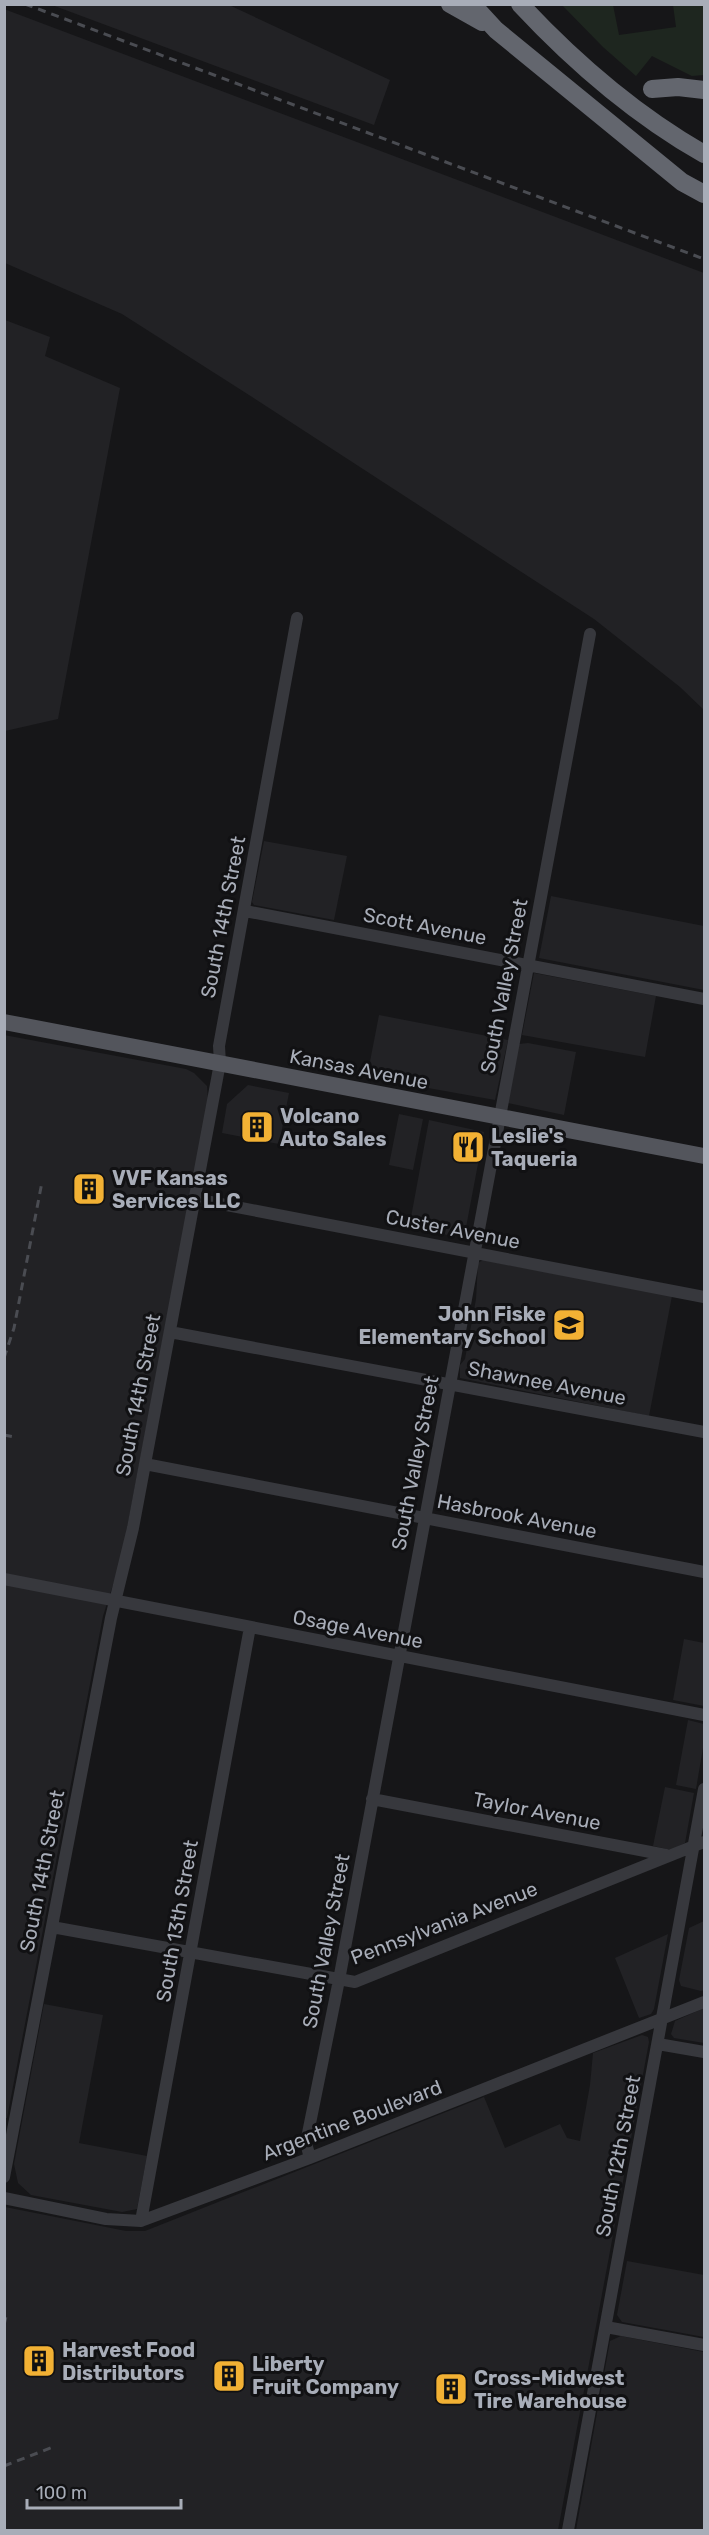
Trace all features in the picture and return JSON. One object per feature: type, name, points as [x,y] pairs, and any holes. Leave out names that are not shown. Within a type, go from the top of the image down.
[{"type":"highway","points":[[450,4],[496,30]]},
{"type":"highway","points":[[472,4],[496,30],[682,182],[705,194]]},
{"type":"highway","points":[[520,4],[548,35],[600,82],[662,130],[705,154]]},
{"type":"highway","points":[[526,4],[548,35]]},
{"type":"highway","points":[[652,89],[678,87],[705,90]]},
{"type":"main road","name":"Kansas Avenue","points":[[4,1022],[705,1156]]},
{"type":"street","name":"South 14th Street","points":[[4,2177],[116,1599],[133,1528],[195,1199],[220,1063],[219,1046],[297,618]]},
{"type":"street","name":"South Valley Street","points":[[310,2158],[306,2143],[339,1980],[590,634]]},
{"type":"street","name":"Scott Avenue","points":[[245,911],[705,999]]},
{"type":"street","name":"Custer Avenue","points":[[195,1199],[705,1297]]},
{"type":"street","name":"Shawnee Avenue","points":[[170,1332],[705,1432]]},
{"type":"street","name":"Hasbrook Avenue","points":[[145,1464],[705,1572]]},
{"type":"street","name":"Osage Avenue","points":[[4,1579],[705,1715]]},
{"type":"street","name":"South 13th Street","points":[[141,2221],[250,1627]]},
{"type":"street","name":"South 12th Street","points":[[568,2530],[658,2044],[699,1844],[705,1789]]},
{"type":"street","name":"Taylor Avenue","points":[[372,1799],[667,1855],[699,1844]]},
{"type":"street","name":"Pennsylvania Avenue","points":[[52,1927],[355,1982],[667,1855]]},
{"type":"street","name":"Argentine Boulevard","points":[[4,2198],[106,2219],[141,2221],[310,2158],[705,2002]]},
{"type":"street","points":[[658,2044],[705,2052]]},
{"type":"street","points":[[606,2327],[705,2345]]},
{"type":"shaded area","points":[[52,5],[229,5],[390,80],[374,125]]},
{"type":"shaded area","points":[[562,5],[613,5],[619,35],[676,27],[673,5],[704,5],[704,75],[692,76],[652,56],[636,76],[603,47]]},
{"type":"shaded area","points":[[4,9],[704,273],[704,710],[680,687],[594,619],[249,395],[122,314],[5,263]]},
{"type":"shaded area","points":[[5,320],[50,337],[45,356],[120,388],[58,719],[5,731]]},
{"type":"shaded area","points":[[264,841],[347,856],[334,920],[254,905],[252,902]]},
{"type":"shaded area","points":[[551,896],[704,926],[704,990],[539,958]]},
{"type":"shaded area","points":[[534,973],[656,996],[645,1057],[522,1035]]},
{"type":"shaded area","points":[[379,1015],[508,1040],[495,1100],[367,1077]]},
{"type":"shaded area","points":[[4,1035],[186,1069],[194,1073],[207,1086],[208,1101],[121,1560],[103,1616],[7,2118],[4,2118]]},
{"type":"shaded area","points":[[528,1043],[576,1052],[564,1115],[508,1103],[519,1044]]},
{"type":"shaded area","points":[[248,1085],[289,1093],[279,1144],[222,1133],[227,1104]]},
{"type":"shaded area","points":[[399,1114],[423,1119],[413,1170],[389,1165]]},
{"type":"shaded area","points":[[429,1120],[484,1132],[464,1238],[409,1228]]},
{"type":"shaded area","name":"John Fiske Elementary School","points":[[483,1260],[672,1296],[649,1416],[460,1378],[460,1365],[465,1359],[476,1299],[478,1263]]},
{"type":"shaded area","points":[[684,1639],[704,1643],[704,1706],[673,1700]]},
{"type":"shaded area","points":[[688,1720],[704,1724],[704,1742],[696,1789],[676,1785]]},
{"type":"shaded area","points":[[665,1787],[694,1793],[685,1843],[671,1850],[653,1846]]},
{"type":"shaded area","points":[[704,1921],[704,1990],[701,1991],[681,1986],[679,1980],[689,1928]]},
{"type":"shaded area","points":[[668,1934],[654,2009],[651,2014],[639,2018],[615,1958]]},
{"type":"shaded area","points":[[44,2004],[103,2015],[79,2143],[147,2156],[137,2209],[122,2212],[31,2195],[18,2183],[14,2164]]},
{"type":"shaded area","points":[[704,2008],[704,2043],[674,2038],[671,2034],[675,2021]]},
{"type":"shaded area","points":[[642,2035],[648,2037],[649,2042],[558,2530],[5,2530],[5,2207],[126,2231],[145,2231],[484,2097],[505,2148],[560,2124],[567,2138],[580,2141],[593,2053]]},
{"type":"shaded area","points":[[627,2261],[704,2275],[704,2337],[622,2322],[617,2315]]},
{"type":"shaded area","points":[[621,2336],[704,2352],[704,2530],[576,2530],[610,2341]]},
{"type":"railway","points":[[25,4],[704,259]]},
{"type":"railway","points":[[4,1358],[14,1328],[42,1182]]},
{"type":"railway","points":[[4,1435],[14,1437]]},
{"type":"railway","points":[[4,2325],[7,2313]]},
{"type":"railway","points":[[4,2466],[53,2447]]},
{"type":"place","name":"Volcano Auto Sales","points":[[257,1127]]},
{"type":"place","name":"Leslie's Taqueria","points":[[468,1147]]},
{"type":"place","name":"VVF Kansas Services LLC","points":[[89,1189]]},
{"type":"place","name":"John Fiske Elementary School","points":[[569,1325]]},
{"type":"place","name":"Harvest Food Distributors","points":[[39,2361]]},
{"type":"place","name":"Liberty Fruit Company","points":[[229,2376]]},
{"type":"place","name":"Cross-Midwest Tire Warehouse","points":[[451,2389]]}]
